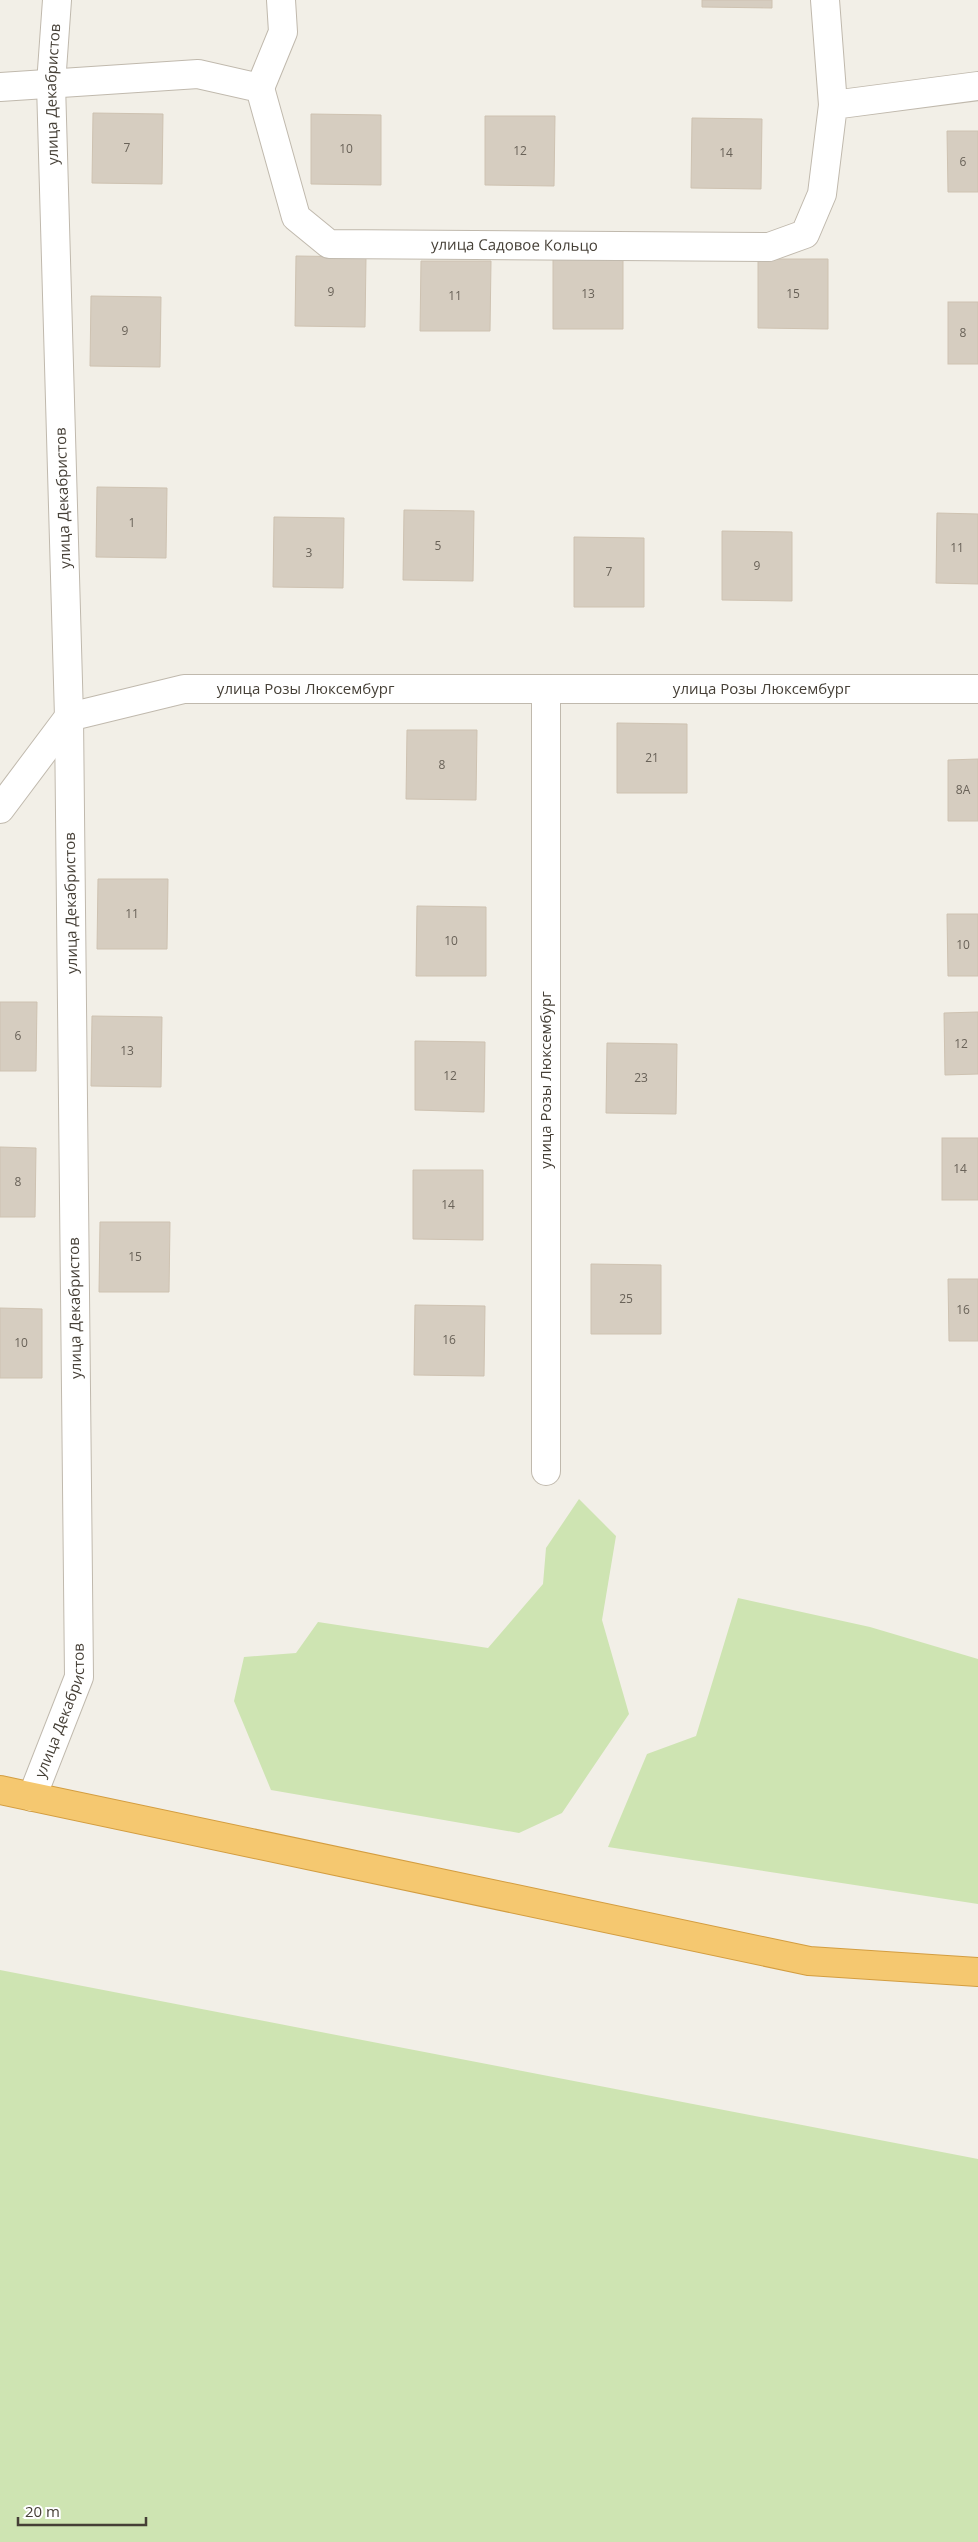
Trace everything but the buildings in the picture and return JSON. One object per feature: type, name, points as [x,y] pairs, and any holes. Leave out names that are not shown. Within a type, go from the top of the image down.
[{"type":"highway","points":[[0,1790],[810,1961],[978,1972]]},
{"type":"street","name":"улица Декабристов","points":[[32,1798],[79,1676],[69,717],[51,84],[56,0]]},
{"type":"street","points":[[0,87],[198,74],[260,88],[283,32],[281,0]]},
{"type":"street","name":"улица Садовое Кольцо","points":[[260,88],[279,149],[296,217],[329,244],[769,247],[805,234],[822,194],[833,105],[824,0]]},
{"type":"street","points":[[833,105],[978,86]]},
{"type":"street","name":"улица Розы Люксембург","points":[[69,717],[184,689],[978,689]]},
{"type":"street","name":"улица Розы Люксембург","points":[[546,689],[546,1472]]},
{"type":"street","points":[[0,809],[69,717]]},
{"type":"green space","points":[[579,1499],[616,1536],[602,1620],[629,1714],[562,1813],[519,1833],[271,1790],[234,1701],[244,1657],[296,1653],[318,1622],[488,1648],[543,1584],[546,1548]]},
{"type":"green space","points":[[738,1598],[870,1627],[978,1659],[978,1904],[608,1847],[647,1754],[696,1736]]},
{"type":"green space","points":[[0,1970],[978,2159],[978,2542],[0,2542]]}]
